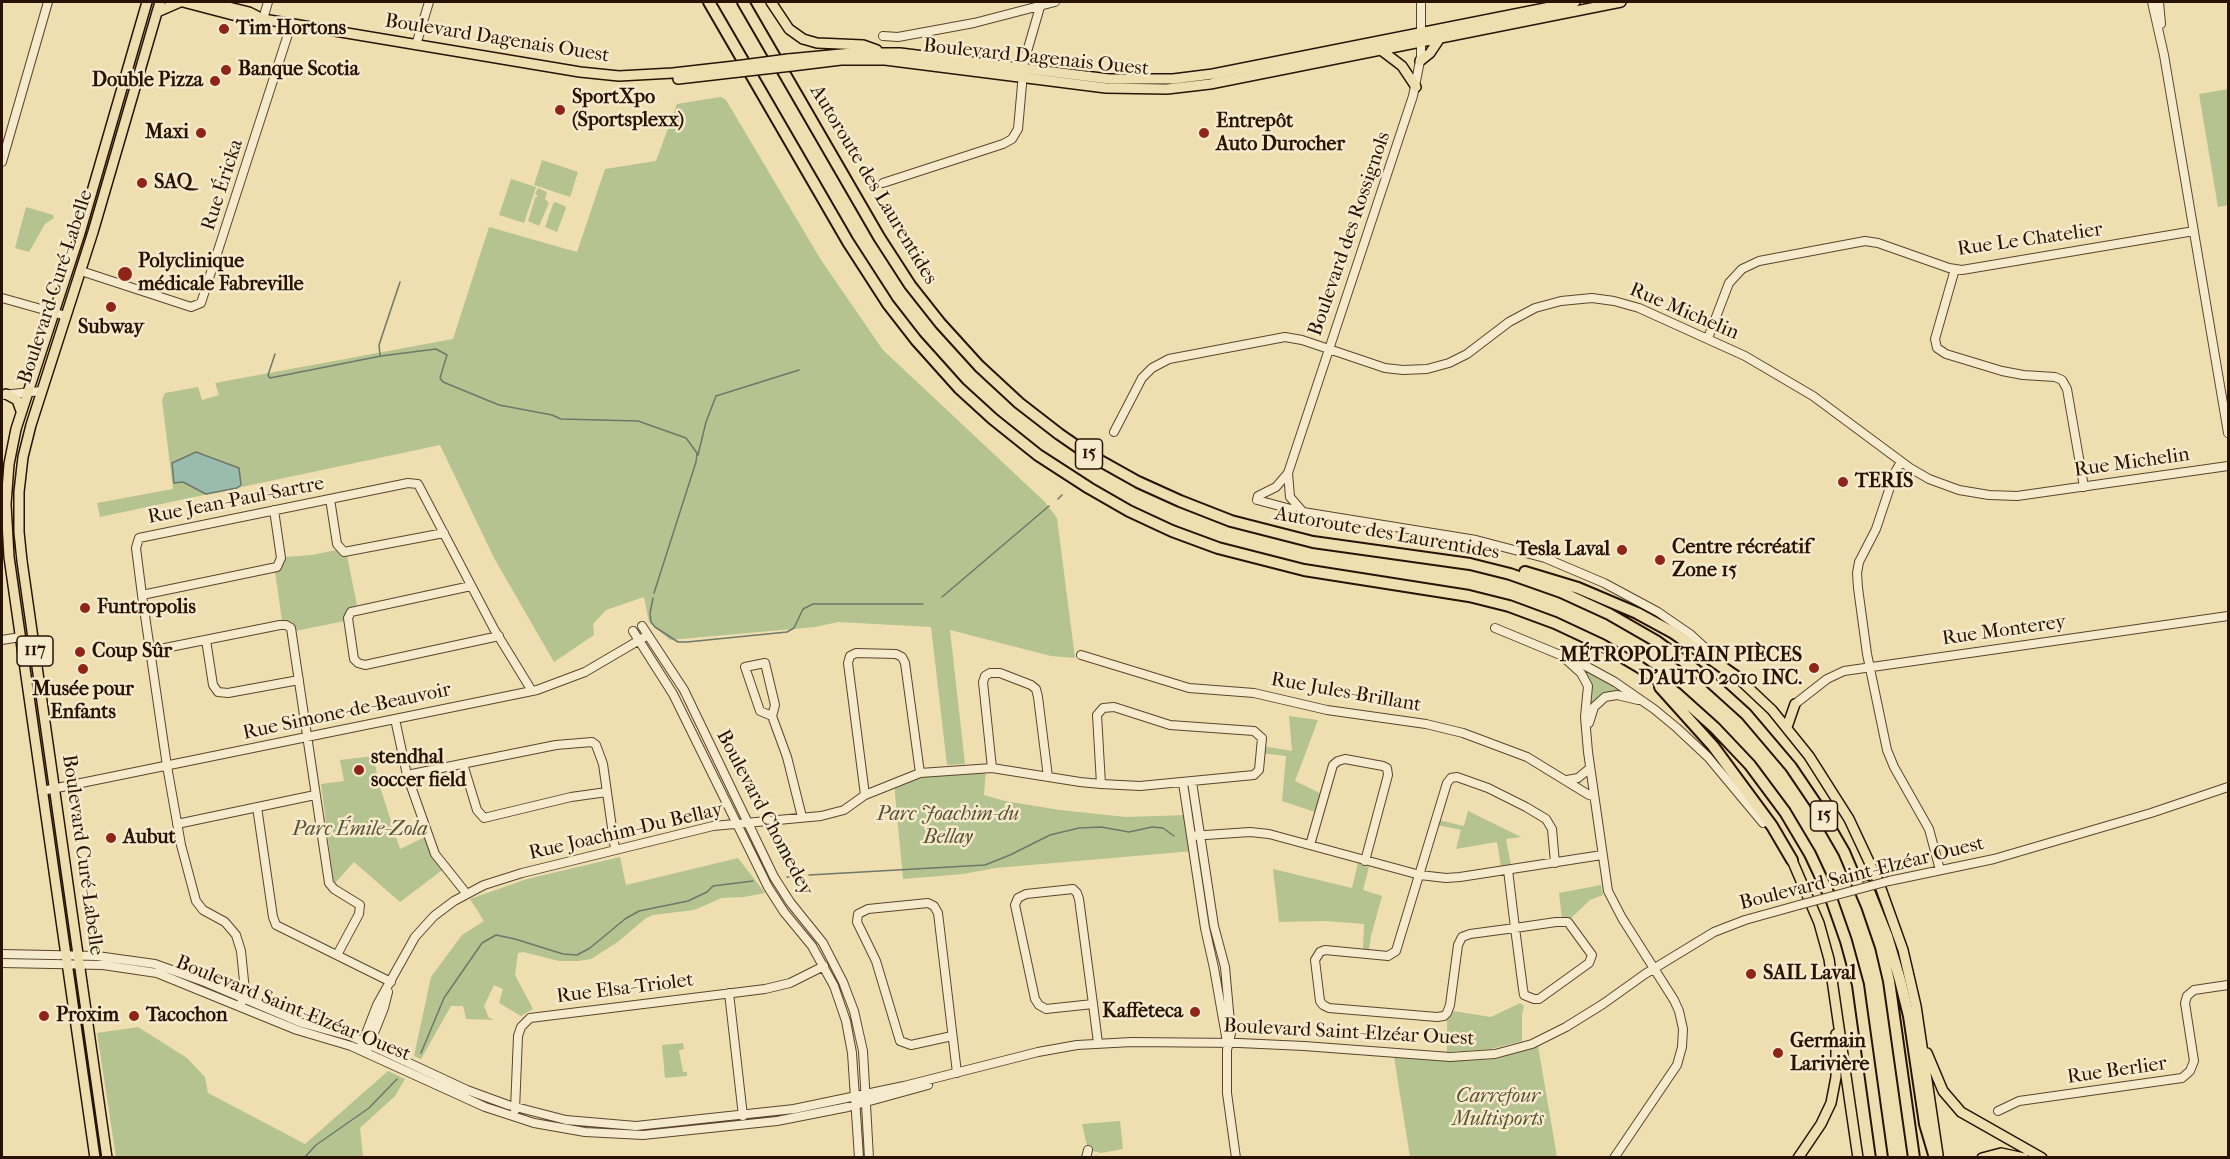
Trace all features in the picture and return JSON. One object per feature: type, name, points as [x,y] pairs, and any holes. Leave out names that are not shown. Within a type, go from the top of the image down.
[{"type":"highway","name":"15","points":[[709,2],[848,242],[892,310],[926,352],[969,398],[1004,429],[1044,459],[1129,511],[1172,531],[1218,548],[1295,569],[1461,594],[1509,606],[1572,630],[1641,668],[1688,702],[1738,752],[1780,805],[1815,863],[1836,912],[1856,976],[1882,1158]]},
{"type":"highway","name":"Autoroute des Laurentides","points":[[744,2],[879,237],[904,276],[955,341],[993,380],[1067,440],[1110,467],[1209,513],[1294,538],[1470,564],[1520,577],[1578,599],[1630,625],[1690,665],[1746,714],[1791,767],[1818,807],[1840,844],[1863,895],[1884,960],[1914,1158]]},
{"type":"highway","points":[[1417,555],[1501,567],[1586,591],[1664,627],[1738,678]]},
{"type":"highway","points":[[1630,625],[1680,653],[1736,698],[1790,756],[1833,820],[1863,877],[1892,952],[1909,1016],[1927,1132],[1936,1158]]},
{"type":"highway","points":[[1641,668],[1705,735],[1766,818],[1792,860]]},
{"type":"main road","name":"Boulevard Curé-Labelle","points":[[95,1158],[20,638],[8,548],[6,507],[11,455],[21,413],[80,233],[147,2]]},
{"type":"main road","name":"Boulevard Curé-Labelle","points":[[107,1158],[18,522],[19,486],[23,457],[41,391],[81,271],[160,2]]},
{"type":"main road","points":[[157,12],[182,2]]},
{"type":"main road","name":"Boulevard Dagenais Ouest","points":[[182,2],[242,18],[263,19],[534,66],[637,79],[658,80],[885,53],[921,55],[1106,88],[1167,89],[1210,84],[1381,50],[1421,37],[1440,38],[1622,2]]},
{"type":"main road","name":"Boulevard Dagenais Ouest","points":[[208,2],[249,12],[263,19]]},
{"type":"main road","points":[[771,2],[789,29],[803,39],[817,43],[863,45],[885,53]]},
{"type":"main road","name":"Boulevard Dagenais Ouest","points":[[803,61],[885,60],[1109,79],[1177,79],[1421,37],[1575,2]]},
{"type":"main road","points":[[1420,61],[1430,53],[1440,38]]},
{"type":"main road","points":[[1381,50],[1402,66],[1416,87]]},
{"type":"main road","points":[[4,395],[17,400],[21,413]]},
{"type":"main road","points":[[1738,678],[1787,727],[1816,766],[1842,807],[1879,883],[1905,957],[1922,1042],[1936,1158]]},
{"type":"main road","points":[[1787,727],[1795,704]]},
{"type":"main road","points":[[1792,860],[1821,930],[1835,995],[1858,1158]]},
{"type":"main road","points":[[1798,1158],[1823,1120],[1835,1089],[1837,1073],[1835,995]]},
{"type":"main road","points":[[1922,1042],[1941,1086],[1956,1107],[1973,1120],[2042,1158]]},
{"type":"main road","points":[[1982,1158],[2001,1153],[2024,1158]]},
{"type":"street","points":[[2,162],[48,2]]},
{"type":"street","points":[[263,19],[268,2]]},
{"type":"street","points":[[416,45],[429,2]]},
{"type":"street","points":[[883,36],[898,37],[974,23],[1055,2]]},
{"type":"street","name":"Boulevard des Rossignols","points":[[1295,504],[1289,493],[1288,473],[1416,87],[1420,61],[1420,2]]},
{"type":"street","points":[[2152,2],[2164,55],[2229,433]]},
{"type":"street","points":[[2159,2],[2164,55]]},
{"type":"street","points":[[883,183],[1009,142],[1018,129],[1023,72],[1040,7]]},
{"type":"street","name":"Rue Éricka","points":[[81,271],[191,307],[201,303],[291,25]]},
{"type":"street","name":"Rue Le Chatelier","points":[[1708,338],[1729,283],[1742,269],[1759,261],[1865,241],[1878,243],[1955,269],[1968,269],[2194,231]]},
{"type":"street","points":[[1955,269],[1936,337],[1937,347],[1945,354],[2002,371],[2055,377],[2062,380],[2067,389],[2084,487]]},
{"type":"street","points":[[2,298],[66,316]]},
{"type":"street","name":"Rue Michelin","points":[[1114,432],[1140,381],[1149,370],[1163,361],[1282,337],[1295,338],[1390,369],[1435,368],[1467,354],[1505,324],[1527,311],[1557,301],[1584,298],[1605,299],[1633,306],[1708,338],[1802,388],[1901,462],[1940,484],[1981,494],[2011,496],[2229,466]]},
{"type":"street","points":[[4,395],[41,391]]},
{"type":"street","points":[[1901,462],[1895,472],[1876,529],[1861,557],[1857,570],[1860,608],[1887,750],[1929,829],[1940,870]]},
{"type":"street","points":[[1288,473],[1276,487],[1258,496],[1257,500],[1291,509],[1295,504],[1303,512],[1328,517],[1499,545],[1560,564],[1623,593],[1677,624],[1738,678]]},
{"type":"street","name":"Rue Jean-Paul-Sartre","points":[[241,1003],[245,991],[241,951],[236,934],[225,922],[203,910],[196,901],[181,845],[142,595],[136,548],[139,538],[408,483],[418,484],[423,488],[471,586],[532,691]]},
{"type":"street","points":[[330,499],[337,544],[344,552],[444,533]]},
{"type":"street","points":[[142,595],[277,567],[281,556],[274,510]]},
{"type":"street","points":[[471,586],[351,612],[348,620],[355,660],[365,665],[499,636]]},
{"type":"street","name":"Rue Monterey","points":[[1795,704],[1832,676],[1843,671],[2229,616]]},
{"type":"street","points":[[150,651],[280,625],[289,626],[328,883],[334,890],[357,901],[360,905],[359,914],[337,956]]},
{"type":"street","name":"Boulevard Chomedey","points":[[642,626],[684,690],[778,883],[790,902],[819,937],[843,982],[859,1032],[869,1158]]},
{"type":"street","points":[[1495,628],[1560,654],[1609,679],[1643,701],[1708,757],[1792,860]]},
{"type":"street","name":"Boulevard Chomedey","points":[[633,631],[673,694],[772,894],[808,940],[824,966],[839,1000],[848,1028],[853,1058],[859,1158]]},
{"type":"street","name":"Rue Simone-de-Beauvoir","points":[[42,791],[550,687],[585,672],[648,635]]},
{"type":"street","points":[[2,640],[20,638]]},
{"type":"street","points":[[206,640],[213,685],[218,692],[228,693],[298,680]]},
{"type":"street","points":[[865,795],[848,663],[850,656],[856,653],[896,654],[902,657],[905,663],[920,773]]},
{"type":"street","points":[[1560,654],[1581,673],[1586,681],[1588,692],[1585,717],[1590,768],[1607,888],[1612,902],[1680,1011],[1683,1029],[1678,1062],[1614,1158]]},
{"type":"street","name":"Rue Jules-Brillant","points":[[1081,655],[1189,688],[1254,693],[1327,710],[1451,730],[1507,748],[1534,761],[1593,796]]},
{"type":"street","points":[[772,716],[760,711],[745,667],[765,663],[775,705],[772,716],[787,757],[802,817]]},
{"type":"street","points":[[992,768],[983,682],[985,676],[990,673],[1000,673],[1036,689],[1048,777]]},
{"type":"street","points":[[1587,735],[1592,710],[1603,699],[1617,695],[1643,701]]},
{"type":"street","name":"Rue Joachim-Du Bellay","points":[[365,1047],[377,1005],[415,937],[434,916],[466,893],[484,885],[615,849],[709,827],[821,816],[844,810],[865,795],[920,773],[992,768],[1101,784],[1140,786],[1254,775],[1259,770],[1262,738],[1254,731],[1170,724],[1113,707],[1102,708],[1097,715],[1101,784]]},
{"type":"street","points":[[395,719],[406,775],[435,854],[466,893]]},
{"type":"street","points":[[406,775],[556,745],[590,742],[596,745],[602,761],[615,849]]},
{"type":"street","points":[[1310,845],[1333,765],[1345,759],[1383,766],[1387,768],[1388,776],[1365,861]]},
{"type":"street","points":[[463,764],[478,813],[484,818],[571,797],[607,792]]},
{"type":"street","points":[[1567,780],[1581,776],[1590,768]]},
{"type":"street","points":[[1508,870],[1515,928],[1524,995],[1528,998],[1539,999],[1592,959],[1592,955],[1568,922],[1515,928],[1470,934],[1462,937],[1458,945],[1450,1005],[1443,1016],[1329,1008],[1320,1001],[1317,955],[1325,950],[1393,955],[1398,948],[1447,783],[1451,778],[1457,777],[1488,788],[1546,819],[1552,829],[1555,864]]},
{"type":"street","points":[[1192,782],[1214,926],[1225,967],[1231,1033],[1227,1044]]},
{"type":"street","points":[[1183,783],[1205,928],[1227,1044],[1227,1100],[1236,1158]]},
{"type":"street","name":"Boulevard Saint-Elzéar Ouest","points":[[365,1047],[467,1100],[516,1117],[570,1130],[638,1135],[777,1121],[856,1105],[866,1098],[1057,1048],[1098,1044],[1292,1045],[1450,1058],[1495,1054],[1532,1044],[1566,1027],[1693,943],[1719,930],[1799,905],[1890,881],[2005,855],[2151,813],[2229,787]]},
{"type":"street","points":[[177,824],[315,795]]},
{"type":"street","points":[[257,807],[275,923],[391,982]]},
{"type":"street","points":[[1191,836],[1251,832],[1269,834],[1420,875],[1460,877],[1602,858]]},
{"type":"street","points":[[1094,1004],[1046,1009],[1039,1005],[1035,999],[1015,905],[1018,898],[1026,894],[1073,889],[1077,893],[1094,1004],[1098,1044]]},
{"type":"street","points":[[952,1036],[911,1045],[900,1041],[876,961],[857,922],[858,914],[864,910],[885,907],[928,903],[934,906],[938,913],[957,1073]]},
{"type":"street","points":[[2,954],[66,959]]},
{"type":"street","name":"Boulevard Saint-Elzéar Ouest","points":[[66,959],[119,958],[155,964],[192,977],[297,1030],[365,1047],[515,1108],[566,1120],[621,1126],[651,1125],[794,1109],[856,1096],[866,1098]]},
{"type":"street","points":[[2,963],[66,959]]},
{"type":"street","name":"Rue Elsa-Triolet","points":[[516,1117],[518,1036],[521,1027],[530,1018],[765,989],[790,984],[824,966]]},
{"type":"street","name":"Rue Berlier","points":[[1998,1110],[2019,1101],[2182,1078],[2190,1071],[2194,1062],[2185,1003],[2187,996],[2194,990],[2229,985]]},
{"type":"street","points":[[729,993],[743,1116]]},
{"type":"green space","points":[[2228,89],[2228,205],[2218,207],[2199,94]]},
{"type":"green space","points":[[721,97],[726,100],[821,260],[883,350],[1045,502],[1057,518],[1075,658],[1051,656],[950,630],[965,764],[947,765],[931,627],[838,622],[815,627],[670,640],[649,622],[644,597],[606,610],[593,624],[594,635],[554,662],[494,558],[440,445],[100,517],[97,503],[173,489],[162,400],[165,393],[198,387],[202,400],[219,395],[215,383],[453,339],[489,227],[577,252],[605,169],[656,161],[677,104]],"holes":[[[196,452],[239,468],[206,494],[183,482]]]},
{"type":"green space","points":[[542,160],[578,172],[570,197],[534,185]]},
{"type":"green space","points":[[511,179],[536,187],[524,223],[499,215]]},
{"type":"green space","points":[[538,188],[547,192],[545,199],[549,203],[539,226],[528,221],[535,198],[538,196],[535,194]]},
{"type":"green space","points":[[555,202],[566,208],[557,232],[545,227]]},
{"type":"green space","points":[[26,207],[53,215],[54,218],[45,224],[29,252],[15,248]]},
{"type":"green space","points":[[336,550],[339,554],[347,556],[357,605],[349,608],[345,621],[295,631],[292,624],[282,620],[275,572],[281,569],[286,557]]},
{"type":"green space","points":[[1584,670],[1625,694],[1600,697],[1589,707],[1589,681]]},
{"type":"green space","points":[[1289,716],[1318,720],[1295,781],[1324,795],[1318,813],[1282,801],[1286,756],[1261,753],[1262,746],[1292,751]]},
{"type":"green space","name":"Parc Émile-Zola","points":[[373,756],[380,787],[400,849],[427,836],[445,868],[400,902],[354,862],[335,883],[333,879],[321,784],[344,781],[340,760]]},
{"type":"green space","name":"Parc Joachim-du Bellay","points":[[986,769],[984,795],[1005,801],[1126,817],[1188,815],[1193,851],[996,868],[963,874],[903,879],[894,783],[920,773]]},
{"type":"green space","points":[[1468,811],[1521,837],[1506,839],[1511,865],[1501,867],[1497,842],[1456,849],[1461,830],[1437,825],[1438,820],[1464,826]]},
{"type":"green space","points":[[620,857],[626,885],[738,858],[765,893],[722,898],[694,910],[653,915],[591,959],[559,961],[523,952],[518,953],[515,975],[533,1009],[521,1016],[499,1003],[503,989],[494,985],[484,1006],[489,1018],[495,1020],[466,1019],[463,1006],[451,1006],[421,1059],[414,1056],[431,977],[462,935],[484,921],[470,899],[527,879]]},
{"type":"green space","points":[[1358,863],[1369,867],[1363,890],[1382,896],[1369,950],[1363,950],[1364,924],[1325,921],[1279,922],[1273,869],[1352,888]]},
{"type":"green space","points":[[1601,885],[1603,895],[1590,900],[1569,920],[1562,919],[1559,893]]},
{"type":"green space","points":[[1520,1003],[1524,1006],[1522,1041],[1491,1049],[1447,1052],[1447,1018],[1453,1011],[1491,1017]]},
{"type":"green space","points":[[138,1027],[187,1058],[205,1077],[208,1093],[305,1144],[388,1071],[405,1079],[395,1096],[360,1128],[363,1157],[116,1157],[97,1033]]},
{"type":"green space","points":[[683,1043],[684,1049],[679,1050],[683,1072],[687,1072],[687,1076],[665,1078],[662,1045]]},
{"type":"green space","name":"Carrefour Multisports","points":[[1538,1046],[1557,1157],[1410,1157],[1394,1057],[1465,1061],[1496,1059]]},
{"type":"green space","points":[[1120,1121],[1123,1149],[1101,1153],[1088,1150],[1082,1124]]},
{"type":"shaded area","points":[[196,452],[239,468],[241,485],[237,488],[206,494],[183,482],[174,483],[172,463]]},
{"type":"waterway","points":[[380,355],[379,345],[400,282]]},
{"type":"waterway","points":[[275,354],[268,375],[270,378],[381,356],[436,349],[447,355],[440,378],[443,382],[499,405],[552,415],[561,419],[638,421],[686,438],[697,453],[696,462],[654,593]]},
{"type":"waterway","points":[[698,455],[706,422],[716,396],[799,370]]},
{"type":"waterway","points":[[1058,499],[1062,495]]},
{"type":"waterway","points":[[942,597],[1049,506]]},
{"type":"waterway","points":[[653,598],[651,622],[678,642],[787,632],[794,628],[803,609],[813,604],[923,604]]},
{"type":"waterway","points":[[809,875],[985,865],[1050,835],[1079,828],[1101,827],[1129,832],[1152,827],[1163,828],[1174,836]]},
{"type":"waterway","points":[[787,877],[802,876]]},
{"type":"waterway","points":[[421,1053],[444,998],[482,943],[496,935],[563,954],[577,955],[590,948],[625,919],[639,911],[688,901],[707,892],[713,886],[753,881]]},
{"type":"waterway","points":[[304,1158],[316,1145],[369,1108],[397,1079]]},
{"type":"place","name":"Tim Hortons","points":[[224,29]]},
{"type":"place","name":"Banque Scotia","points":[[226,70]]},
{"type":"place","name":"Double Pizza","points":[[215,81]]},
{"type":"place","name":"SportXpo (Sportsplexx)","points":[[560,110]]},
{"type":"place","name":"Maxi","points":[[201,133]]},
{"type":"place","name":"Entrepôt Auto Durocher","points":[[1204,133]]},
{"type":"place","name":"SAQ","points":[[142,183]]},
{"type":"place","name":"Polyclinique médicale Fabreville","points":[[125,274]]},
{"type":"place","name":"Subway","points":[[111,307]]},
{"type":"place","name":"TERIS","points":[[1843,482]]},
{"type":"place","name":"Tesla Laval","points":[[1622,550]]},
{"type":"place","name":"Centre récréatif Zone 15","points":[[1660,560]]},
{"type":"place","name":"Funtropolis","points":[[85,608]]},
{"type":"place","name":"Coup Sûr","points":[[80,652]]},
{"type":"place","name":"MÉTROPOLITAIN PIÈCES D'AUTO 2010 INC.","points":[[1814,668]]},
{"type":"place","name":"Musée pour Enfants","points":[[83,669]]},
{"type":"place","name":"stendhal soccer field","points":[[359,770]]},
{"type":"place","name":"Aubut","points":[[111,838]]},
{"type":"place","name":"SAIL Laval","points":[[1751,974]]},
{"type":"place","name":"Kaffeteca","points":[[1195,1012]]},
{"type":"place","name":"Proxim","points":[[44,1016]]},
{"type":"place","name":"Tacochon","points":[[134,1016]]},
{"type":"place","name":"Germain Larivière","points":[[1778,1053]]}]
